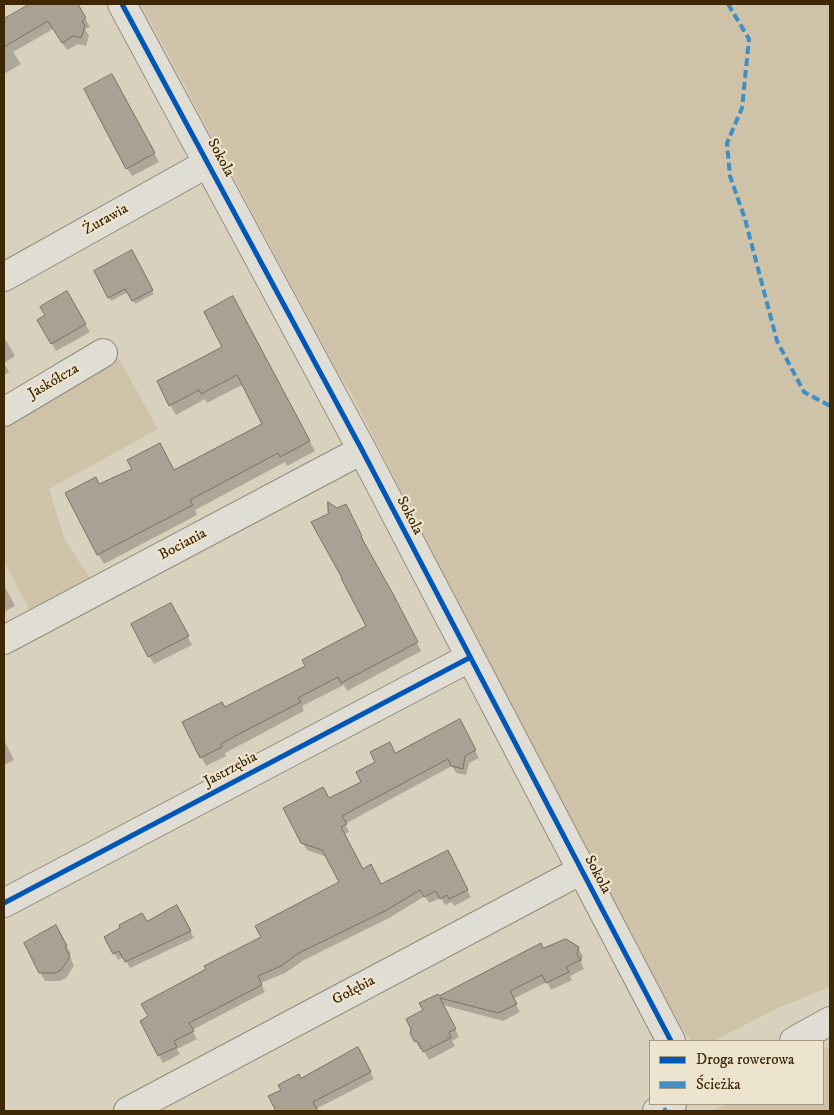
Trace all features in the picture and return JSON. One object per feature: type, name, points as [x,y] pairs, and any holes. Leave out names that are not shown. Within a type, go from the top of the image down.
[{"type":"street","name":"Sokola","points":[[122,4],[362,450],[669,1040]]},
{"type":"street","name":"Żurawia","points":[[4,277],[208,163]]},
{"type":"street","name":"Jaskółcza","points":[[4,412],[104,353]]},
{"type":"street","name":"Bociania","points":[[4,640],[362,450]]},
{"type":"street","name":"Jastrzębia","points":[[4,903],[469,658]]},
{"type":"street","name":"Gołębia","points":[[128,1111],[580,870]]},
{"type":"street","points":[[796,1040],[830,1021]]},
{"type":"street","points":[[657,1111],[670,1105]]},
{"type":"shaded area","points":[[141,4],[830,4],[830,987],[780,1007],[715,1040],[690,1040],[680,1025],[457,601],[349,389],[337,371]]},
{"type":"shaded area","points":[[118,357],[158,429],[49,489],[64,538],[91,580],[31,613],[4,561],[4,421]]},
{"type":"shaded area","points":[[830,1046],[830,1111],[712,1111],[724,1105],[824,1105],[824,1049]]},
{"type":"building","points":[[30,4],[78,4],[86,18],[82,21],[85,26],[81,38],[73,36],[62,43],[48,21],[4,47],[4,19]]},
{"type":"building","points":[[112,74],[155,153],[126,169],[84,89]]},
{"type":"building","points":[[132,250],[153,290],[132,301],[125,289],[108,298],[94,271]]},
{"type":"building","points":[[67,291],[86,324],[51,344],[37,320],[45,315],[40,307]]},
{"type":"building","points":[[233,296],[310,441],[280,457],[278,453],[190,500],[193,505],[97,555],[65,493],[96,477],[99,484],[132,469],[127,460],[160,443],[174,470],[262,424],[237,375],[201,394],[199,390],[169,406],[157,381],[222,347],[204,312]]},
{"type":"building","points":[[328,502],[337,508],[346,504],[361,537],[418,642],[341,683],[338,677],[298,698],[301,702],[239,734],[221,744],[222,747],[200,758],[182,722],[222,702],[225,707],[305,666],[302,660],[366,626],[311,522],[328,514]]},
{"type":"building","points":[[171,603],[189,636],[148,657],[131,624]]},
{"type":"building","points":[[460,719],[476,750],[465,756],[463,769],[451,766],[448,759],[342,816],[347,824],[341,827],[363,869],[371,864],[381,884],[448,850],[468,890],[449,899],[447,895],[440,899],[436,891],[424,897],[420,890],[385,911],[299,953],[281,966],[258,976],[262,985],[189,1023],[194,1031],[174,1041],[177,1047],[158,1056],[140,1021],[148,1016],[141,1004],[206,969],[204,966],[261,937],[255,926],[339,882],[322,850],[301,843],[283,808],[323,787],[329,798],[361,782],[356,772],[375,762],[370,752],[390,742],[395,753]]},
{"type":"building","points":[[177,905],[191,931],[125,962],[119,951],[113,954],[104,937],[120,928],[119,925],[142,913],[147,921]]},
{"type":"building","points":[[56,925],[67,946],[65,947],[70,957],[61,970],[55,973],[39,973],[24,943]]},
{"type":"building","points":[[566,939],[579,947],[577,954],[581,960],[566,967],[569,972],[546,983],[542,975],[510,991],[517,1004],[498,1013],[440,998],[456,1029],[449,1032],[451,1038],[423,1052],[418,1042],[414,1041],[406,1019],[423,1010],[419,1003],[438,994],[439,996],[541,943],[543,948]]},
{"type":"building","points":[[358,1047],[371,1072],[313,1102],[318,1111],[276,1111],[268,1096],[281,1090],[278,1085],[299,1074],[301,1078]]},
{"type":"marked path","points":[[728,4],[749,39],[742,108],[727,143],[730,176],[745,219],[777,341],[804,392],[830,406]]},
{"type":"cycle path","points":[[122,4],[362,450],[670,1040]]},
{"type":"cycle path","points":[[4,903],[469,658]]}]
